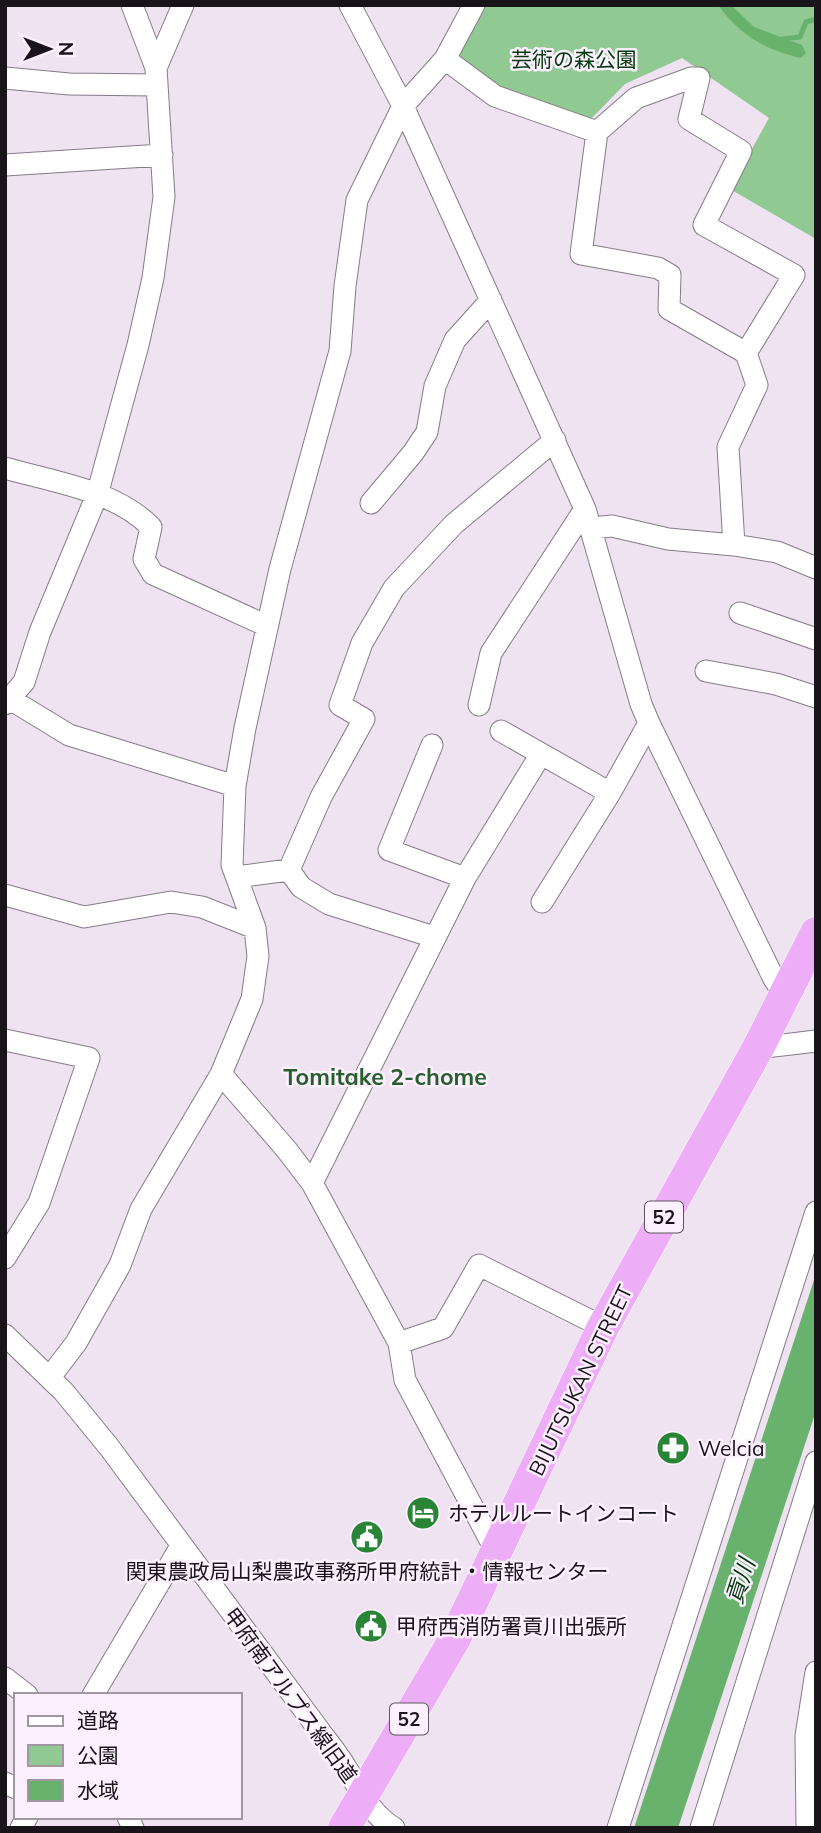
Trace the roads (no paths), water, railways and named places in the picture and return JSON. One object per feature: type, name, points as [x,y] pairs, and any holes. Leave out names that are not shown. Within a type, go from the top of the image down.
[{"type":"highway","name":"BIJUTSUKAN STREET","points":[[344,1828],[437,1671],[497,1553],[603,1327],[758,1048],[816,933]]},
{"type":"street","points":[[132,5],[156,76],[164,197],[153,278],[138,345],[97,495],[8,701],[69,735],[235,786]]},
{"type":"street","points":[[156,76],[183,5]]},
{"type":"street","points":[[350,5],[403,106],[589,518],[641,704],[649,723],[774,979],[784,994]]},
{"type":"street","points":[[50,1377],[76,1343],[120,1265],[141,1209],[221,1074],[252,999],[258,956],[255,928],[232,865],[235,786],[280,569],[340,351],[345,286],[357,200],[403,106],[444,59],[474,5]]},
{"type":"street","points":[[444,59],[495,96],[597,132]]},
{"type":"street","points":[[5,78],[69,84],[156,76]]},
{"type":"street","points":[[734,545],[728,447],[757,385],[746,353],[669,309],[670,275],[658,268],[581,254],[597,132],[636,98],[691,78],[699,78],[690,119],[741,151],[704,225],[793,275],[746,353]]},
{"type":"street","points":[[5,165],[162,155]]},
{"type":"street","points":[[371,503],[427,432],[435,386],[455,340],[491,300]]},
{"type":"street","points":[[289,870],[321,797],[363,719],[340,705],[362,643],[394,588],[454,524],[555,440]]},
{"type":"street","points":[[5,468],[97,495],[138,514],[151,527],[144,559],[153,573],[267,626]]},
{"type":"street","points":[[589,518],[668,539],[777,552],[816,568]]},
{"type":"street","points":[[479,705],[491,653],[589,518]]},
{"type":"street","points":[[740,613],[816,639]]},
{"type":"street","points":[[706,670],[776,684],[816,697]]},
{"type":"street","points":[[542,902],[610,793],[649,723]]},
{"type":"street","points":[[501,732],[610,793]]},
{"type":"street","points":[[432,745],[389,850],[465,878]]},
{"type":"street","points":[[312,1183],[465,878],[541,754]]},
{"type":"street","points":[[237,877],[289,870]]},
{"type":"street","points":[[289,870],[301,887],[329,904],[434,937]]},
{"type":"street","points":[[5,895],[84,917],[171,902],[202,907],[255,928]]},
{"type":"street","points":[[5,1040],[89,1058],[39,1203],[5,1258]]},
{"type":"street","points":[[758,1048],[816,1041]]},
{"type":"street","points":[[221,1074],[312,1183],[398,1343],[405,1380],[497,1553]]},
{"type":"street","points":[[618,1828],[816,1212]]},
{"type":"street","points":[[398,1343],[443,1328],[479,1265],[603,1327]]},
{"type":"street","name":"甲府南アルプス線旧道","points":[[5,1335],[50,1377],[109,1447],[348,1769],[363,1797],[382,1820],[394,1828]]},
{"type":"street","points":[[701,1828],[816,1462]]},
{"type":"street","points":[[94,1693],[181,1545]]},
{"type":"street","points":[[807,1828],[806,1736],[816,1672]]},
{"type":"street","points":[[5,1678],[24,1693]]},
{"type":"water","points":[[718,5],[731,5],[754,27],[802,45],[806,53],[801,58],[754,40],[735,25]]},
{"type":"water","name":"貢川","points":[[816,1274],[816,1411],[678,1828],[634,1828]]},
{"type":"waterway","points":[[783,39],[800,37],[806,22],[816,19]]},
{"type":"place","name":"Welcia","points":[[673,1448]]},
{"type":"place","name":"ホテルルートインコート","points":[[423,1513]]},
{"type":"place","name":"関東農政局山梨農政事務所甲府統計・情報センター","points":[[367,1537]]},
{"type":"place","name":"甲府西消防署貢川出張所","points":[[371,1626]]},
{"type":"district","name":"Tomitake 2-chome","points":[[385,1076]]},
{"type":"park label","name":"芸術の森公園","points":[[574,59]]}]
